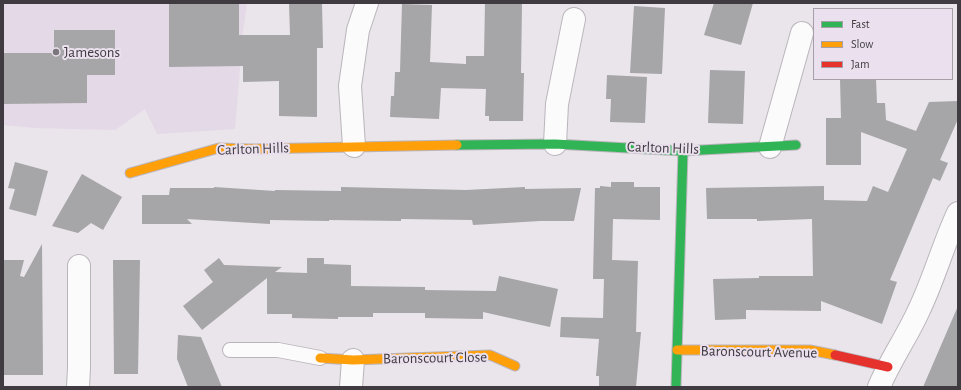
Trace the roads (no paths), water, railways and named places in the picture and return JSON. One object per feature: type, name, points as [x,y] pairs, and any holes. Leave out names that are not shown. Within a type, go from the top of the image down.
[{"type":"street","points":[[354,146],[350,86],[358,30],[367,3]]},
{"type":"street","points":[[555,144],[557,104],[574,19]]},
{"type":"street","points":[[770,147],[802,33]]},
{"type":"street","name":"Carlton Hills","points":[[130,173],[219,148],[251,149],[354,146],[555,144],[683,150],[796,145]]},
{"type":"street","points":[[676,387],[683,150]]},
{"type":"street","points":[[879,387],[888,366],[919,310],[958,213]]},
{"type":"street","points":[[78,387],[79,368],[88,320],[79,266]]},
{"type":"street","name":"Baronscourt Avenue","points":[[677,350],[810,350],[888,366]]},
{"type":"street","name":"Baronscourt Close","points":[[320,358],[353,360],[490,355],[515,366]]},
{"type":"street","points":[[351,387],[353,360]]},
{"type":"lane","points":[[230,350],[278,350],[320,358]]},
{"type":"place","name":"Jamesons","points":[[56,52]]}]
